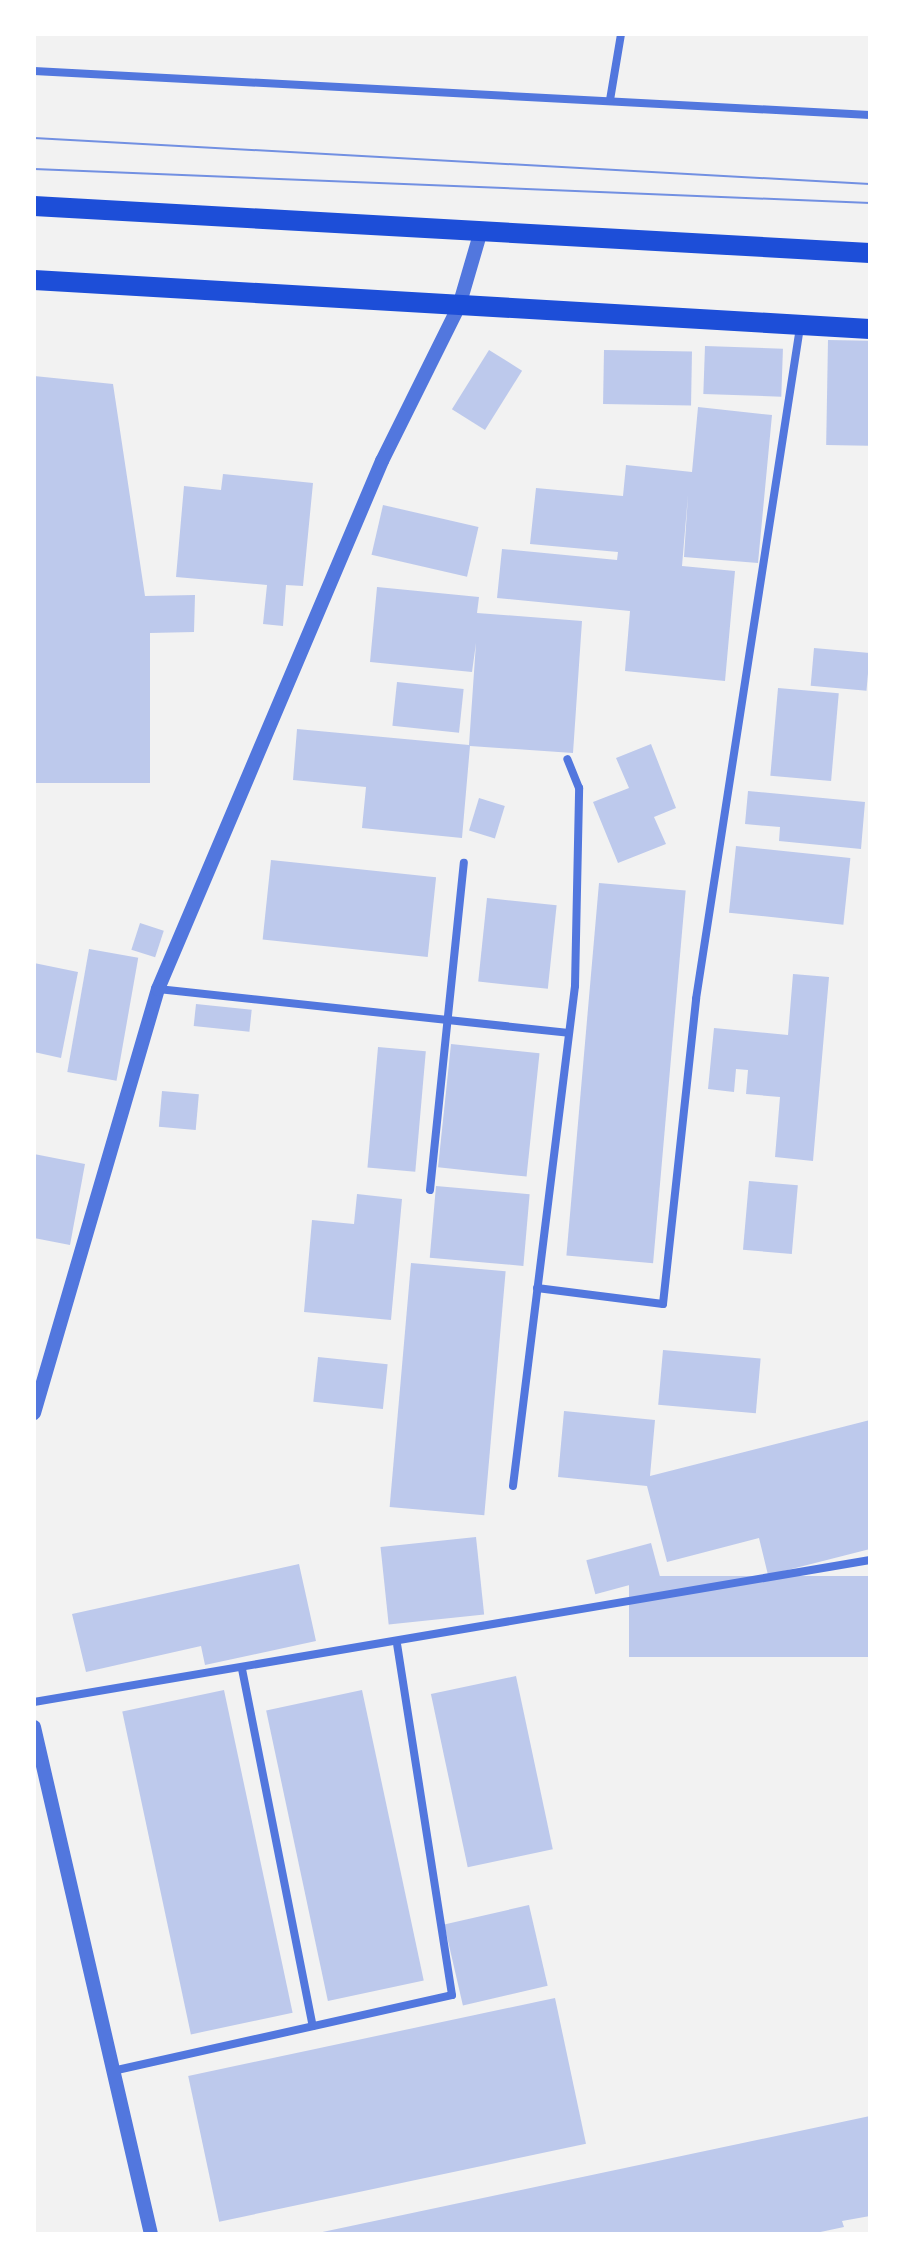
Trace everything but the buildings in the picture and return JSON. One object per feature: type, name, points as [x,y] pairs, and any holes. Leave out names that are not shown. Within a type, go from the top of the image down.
[{"type":"main road","points":[[34,206],[870,253]]},
{"type":"main road","points":[[34,280],[459,306],[800,322],[870,329]]},
{"type":"street","points":[[610,100],[621,34]]},
{"type":"street","points":[[34,71],[870,115]]},
{"type":"street","points":[[34,1413],[158,989],[382,461],[459,306],[481,231]]},
{"type":"street","points":[[537,1288],[663,1304],[696,999],[800,322]]},
{"type":"street","points":[[513,1486],[569,1033],[579,788],[567,759]]},
{"type":"street","points":[[430,1190],[464,863]]},
{"type":"street","points":[[158,989],[569,1033]]},
{"type":"street","points":[[34,1702],[397,1645],[870,1560]]},
{"type":"street","points":[[117,2070],[452,1995],[397,1645]]},
{"type":"street","points":[[242,1669],[313,2026]]},
{"type":"street","points":[[34,1727],[117,2070],[151,2234]]},
{"type":"tram line","points":[[34,138],[870,184]]},
{"type":"tram line","points":[[34,169],[870,203]]}]
